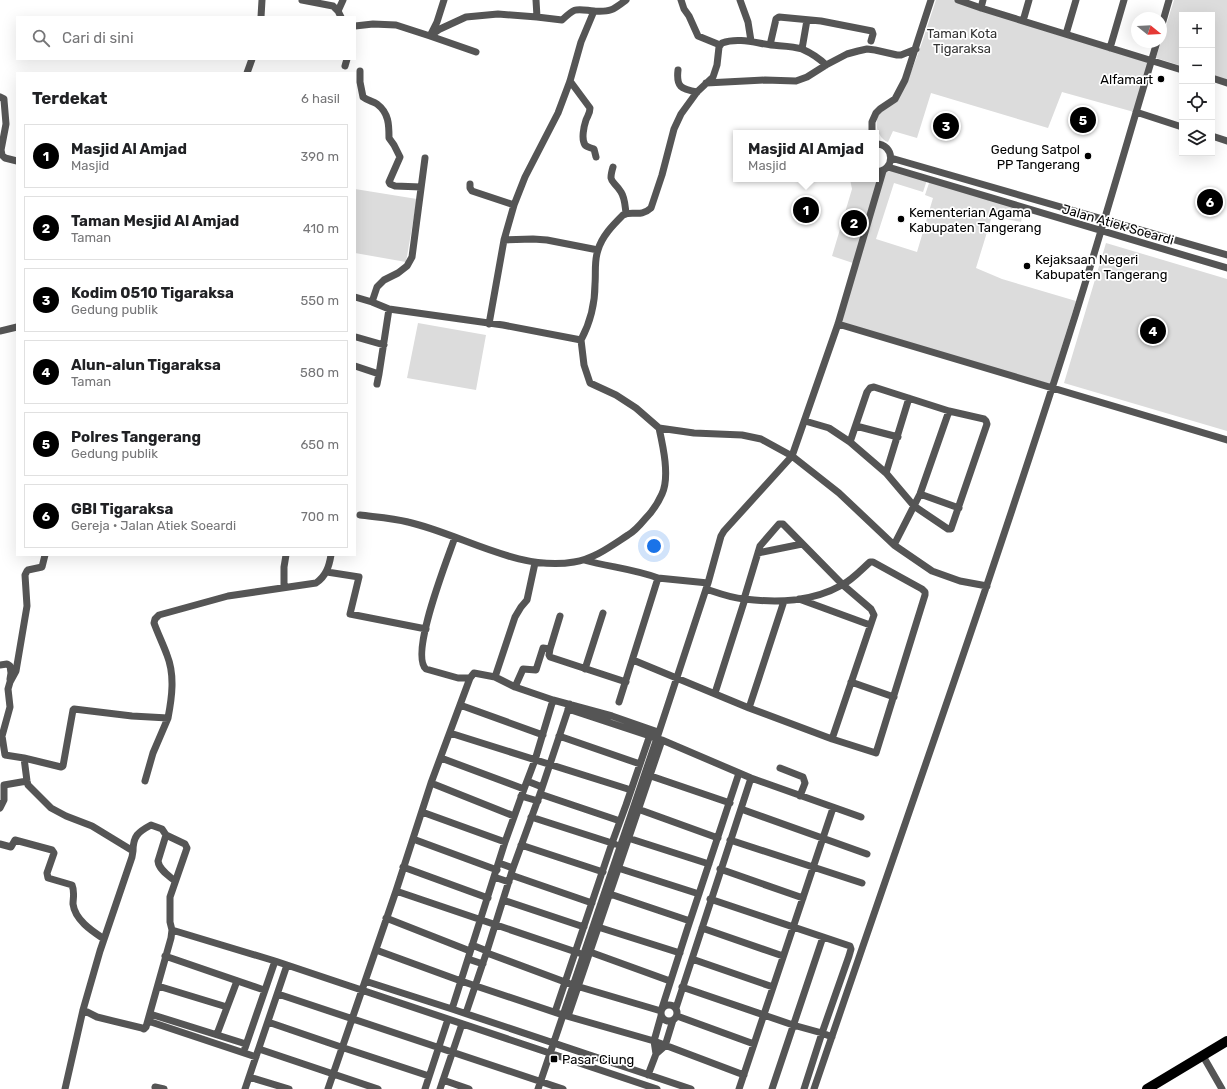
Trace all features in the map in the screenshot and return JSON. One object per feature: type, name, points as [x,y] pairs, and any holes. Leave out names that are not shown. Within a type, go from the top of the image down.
[{"type":"main road","points":[[1147,1089],[1227,1041]]},
{"type":"street","points":[[261,16],[262,0]]},
{"type":"street","points":[[302,0],[333,6],[339,14]]},
{"type":"street","points":[[339,14],[343,0]]},
{"type":"street","points":[[430,36],[437,22],[444,0]]},
{"type":"street","points":[[536,0],[537,16]]},
{"type":"street","points":[[430,36],[440,29],[466,17],[498,14],[537,16],[562,20],[575,9],[607,11],[615,9],[626,0]]},
{"type":"street","points":[[681,0],[698,36],[720,45]]},
{"type":"street","points":[[740,0],[748,22],[751,41]]},
{"type":"street","points":[[872,130],[872,122],[876,113],[895,99],[900,91],[910,69],[932,0]]},
{"type":"street","points":[[958,0],[1179,69]]},
{"type":"street","points":[[981,8],[983,0]]},
{"type":"street","points":[[1023,21],[1029,0]]},
{"type":"street","points":[[1066,34],[1076,0]]},
{"type":"street","points":[[1110,48],[1124,0]]},
{"type":"street","points":[[1166,12],[1169,0]]},
{"type":"street","points":[[488,324],[504,240],[514,205],[525,177],[558,113],[570,81],[581,42],[594,11]]},
{"type":"street","points":[[770,45],[777,18],[838,24],[872,31],[873,34],[871,41]]},
{"type":"street","points":[[802,49],[807,20]]},
{"type":"street","points":[[356,26],[373,24],[396,26],[476,52]]},
{"type":"street","points":[[720,45],[729,41],[751,41],[802,49],[819,58],[826,64]]},
{"type":"street","points":[[720,45],[717,65],[713,76],[697,92],[681,114],[674,129],[662,175],[651,208],[639,214],[623,214],[603,239],[598,250],[595,267],[596,284],[592,312],[587,329],[581,340],[584,365],[590,383],[616,395],[636,408],[659,428],[694,434],[742,435],[761,439],[792,456],[839,493],[894,544],[932,571],[960,581],[987,586]]},
{"type":"street","points":[[814,1089],[987,586],[1052,387],[1101,230],[1155,48]]},
{"type":"street","points":[[706,83],[765,80],[796,82],[807,77],[826,64],[847,54],[867,49],[901,55],[916,49]]},
{"type":"street","points":[[247,72],[252,60]]},
{"type":"street","points":[[678,70],[677,79],[679,85],[685,90],[697,92]]},
{"type":"street","points":[[360,71],[360,82],[363,97],[377,104],[387,115],[389,124],[389,138],[400,157],[389,182],[390,184],[395,186],[421,187]]},
{"type":"street","points":[[1215,79],[1227,83]]},
{"type":"street","points":[[570,81],[591,110],[583,130],[584,143],[586,146],[594,149],[596,157]]},
{"type":"street","points":[[0,97],[4,99],[6,124],[1,150],[2,155],[5,158],[16,161]]},
{"type":"street","points":[[1136,112],[1179,126]]},
{"type":"street","points":[[1215,137],[1227,141]]},
{"type":"street","points":[[879,145],[885,146],[890,152],[891,158],[882,170],[879,180]]},
{"type":"street","points":[[372,302],[377,287],[384,280],[398,273],[407,266],[412,257],[425,158]]},
{"type":"street","name":"Jalan Atiek Soeardi","points":[[891,158],[1227,255]]},
{"type":"street","points":[[613,167],[610,179],[623,196],[626,213]]},
{"type":"street","name":"Jalan Atiek Soeardi","points":[[882,170],[1101,230],[1227,268]]},
{"type":"street","points":[[555,1012],[592,903],[603,892],[618,868],[633,807],[647,775],[656,735],[677,678],[707,586],[721,536],[792,456],[838,324],[879,182]]},
{"type":"street","points":[[470,184],[472,191],[514,205]]},
{"type":"street","points":[[504,240],[547,240],[598,250]]},
{"type":"street","points":[[356,297],[389,309],[503,325],[581,340]]},
{"type":"street","points":[[377,384],[389,309]]},
{"type":"street","points":[[838,324],[1227,440]]},
{"type":"street","points":[[0,331],[16,327]]},
{"type":"street","points":[[356,337],[384,345]]},
{"type":"street","points":[[356,366],[379,374]]},
{"type":"street","points":[[805,421],[829,428],[850,442],[886,473],[914,506],[948,529],[951,529],[959,508],[987,424],[984,419],[949,411],[874,387],[870,388],[867,392],[850,442]]},
{"type":"street","points":[[886,473],[909,398]]},
{"type":"street","points":[[894,544],[920,494],[949,411]]},
{"type":"street","points":[[856,426],[898,437]]},
{"type":"street","points":[[360,515],[408,522],[512,557],[535,563],[543,564],[584,560],[603,551],[634,531],[650,513],[663,493],[666,473],[659,428]]},
{"type":"street","points":[[920,494],[959,508]]},
{"type":"street","points":[[714,693],[745,599],[760,546],[781,523],[844,585],[871,608],[874,615],[850,682],[832,739]]},
{"type":"street","points":[[455,537],[430,608],[422,652],[424,667],[426,669],[458,678],[470,678]]},
{"type":"street","points":[[758,553],[802,544]]},
{"type":"street","points":[[10,682],[16,671],[26,606],[25,575],[28,570],[42,567],[45,556]]},
{"type":"street","points":[[284,587],[286,556]]},
{"type":"street","points":[[144,781],[153,753],[168,718],[172,692],[168,655],[154,623],[155,619],[159,615],[228,596],[316,583],[327,572],[330,556]]},
{"type":"street","points":[[584,560],[643,572],[658,578],[707,586],[729,596],[745,599],[784,601],[819,595],[844,585],[870,562],[873,562],[922,589],[926,595],[876,753],[832,739],[749,708],[633,660]]},
{"type":"street","points":[[495,677],[515,617],[520,607],[527,600],[535,563]]},
{"type":"street","points":[[327,572],[359,577],[350,614],[426,629]]},
{"type":"street","points":[[619,702],[658,578]]},
{"type":"street","points":[[799,599],[870,625]]},
{"type":"street","points":[[749,708],[784,601]]},
{"type":"street","points":[[585,669],[603,613]]},
{"type":"street","points":[[560,616],[550,649],[549,656],[551,658],[626,682]]},
{"type":"street","points":[[516,687],[523,669],[536,670],[543,648],[550,649]]},
{"type":"street","points":[[0,665],[7,664],[10,666],[11,673],[8,689],[10,707],[2,736],[2,755],[24,758],[61,767],[63,766],[73,710],[76,708],[132,716],[168,718]]},
{"type":"street","points":[[328,1089],[396,891],[431,783],[470,678],[475,673],[495,677],[516,687],[569,707],[612,716],[751,778],[861,817]]},
{"type":"street","points":[[850,682],[894,697]]},
{"type":"street","points":[[452,1009],[505,842],[535,760],[553,700]]},
{"type":"street","points":[[460,705],[543,735]]},
{"type":"street","points":[[466,1014],[521,845],[539,797],[569,707]]},
{"type":"street","points":[[450,733],[631,790]]},
{"type":"street","points":[[588,954],[603,892],[628,838],[633,807],[631,790],[639,767],[656,735]]},
{"type":"street","points":[[559,736],[639,767],[647,775],[730,803]]},
{"type":"street","points":[[24,758],[26,781],[51,808],[66,816],[92,826],[132,851]]},
{"type":"street","points":[[441,758],[523,792],[620,821]]},
{"type":"street","points":[[780,768],[804,778],[805,783],[800,796]]},
{"type":"street","points":[[656,1054],[654,1041],[670,981],[739,773]]},
{"type":"street","points":[[648,1075],[656,1054],[665,1046],[675,1018],[677,1012],[676,1008],[682,987],[751,778]]},
{"type":"street","points":[[0,808],[4,800],[4,785],[26,781]]},
{"type":"street","points":[[527,781],[542,787]]},
{"type":"street","points":[[431,783],[514,816]]},
{"type":"street","points":[[539,1085],[598,927],[603,892],[603,872],[612,843],[620,821],[633,807]]},
{"type":"street","points":[[633,807],[717,840],[728,848]]},
{"type":"street","points":[[739,1089],[833,808]]},
{"type":"street","points":[[741,809],[867,854]]},
{"type":"street","points":[[422,812],[505,842]]},
{"type":"street","points":[[531,817],[623,846]]},
{"type":"street","points":[[65,1089],[84,1010],[104,939],[132,857],[134,840],[137,834],[151,825],[162,828],[166,835],[185,844],[187,848],[170,897],[171,938],[146,1027],[144,1029],[97,1017],[84,1010]]},
{"type":"street","points":[[721,829],[731,837],[862,883]]},
{"type":"street","points":[[166,835],[158,860],[158,865],[175,882]]},
{"type":"street","points":[[628,838],[709,864]]},
{"type":"street","points":[[412,839],[592,903]]},
{"type":"street","points":[[0,844],[11,846],[15,840],[52,850],[54,853],[47,874],[48,878],[72,886],[74,890],[73,905],[76,913],[83,923],[104,939]]},
{"type":"street","points":[[521,845],[603,872]]},
{"type":"street","points":[[404,867],[488,898]]},
{"type":"street","points":[[618,868],[699,894]]},
{"type":"street","points":[[720,869],[803,898]]},
{"type":"street","points":[[496,870],[511,875]]},
{"type":"street","points":[[396,891],[481,920],[494,926],[575,952],[588,954],[670,981]]},
{"type":"street","points":[[603,892],[690,919],[701,928],[784,956]]},
{"type":"street","points":[[710,899],[850,946],[851,949],[804,1089]]},
{"type":"street","points":[[503,900],[584,927]]},
{"type":"street","points":[[386,918],[470,952],[483,964]]},
{"type":"street","points":[[598,927],[680,953]]},
{"type":"street","points":[[687,930],[701,928]]},
{"type":"street","points":[[172,930],[275,961],[645,1087],[657,1089]]},
{"type":"street","points":[[772,1089],[823,937]]},
{"type":"street","points":[[376,950],[475,986],[555,1012],[654,1041],[744,1075]]},
{"type":"street","points":[[470,952],[487,952],[576,986],[662,1012],[667,1021],[675,1018],[754,1044]]},
{"type":"street","points":[[165,956],[264,990]]},
{"type":"street","points":[[692,959],[773,987]]},
{"type":"street","points":[[243,1052],[275,961]]},
{"type":"street","points":[[245,1089],[287,965]]},
{"type":"street","points":[[217,1034],[237,981]]},
{"type":"street","points":[[365,981],[691,1089]]},
{"type":"street","points":[[158,986],[227,1007]]},
{"type":"street","points":[[682,987],[832,1037]]},
{"type":"street","points":[[278,994],[453,1052],[539,1085],[563,1089]]},
{"type":"street","points":[[662,1012],[669,1004],[676,1008]]},
{"type":"street","points":[[149,1017],[217,1034],[246,1044]]},
{"type":"street","points":[[149,1017],[256,1057]]},
{"type":"street","points":[[425,1089],[448,1019]]},
{"type":"street","points":[[268,1022],[429,1076]]},
{"type":"street","points":[[440,1089],[462,1024]]},
{"type":"street","points":[[259,1049],[378,1089]]},
{"type":"street","points":[[1203,1056],[1222,1089]]},
{"type":"street","points":[[249,1077],[289,1089]]},
{"type":"street","points":[[443,1080],[469,1089]]},
{"type":"street","points":[[155,1087],[164,1089]]},
{"type":"green space","name":"Taman Kota Tigaraksa","points":[[936,0],[953,0],[1150,60],[1134,112],[1062,92],[1048,128],[931,93],[917,138],[893,131],[888,142],[885,141],[880,136],[879,130],[877,129],[878,116],[883,110],[898,99],[918,55]]},
{"type":"green space","points":[[1174,0],[1227,0],[1227,80],[1215,76],[1215,12],[1179,12],[1179,65],[1156,58],[1159,48],[1167,48],[1167,23]]},
{"type":"green space","points":[[889,169],[927,180],[923,192],[894,183],[876,239],[917,252],[933,198],[925,195],[930,180],[1024,210],[1021,222],[992,216],[976,268],[1002,279],[1076,301],[1050,384],[839,324],[884,172]]},
{"type":"green space","points":[[851,182],[877,183],[853,263],[832,256],[852,189]]},
{"type":"green space","points":[[356,189],[417,199],[406,262],[356,253]]},
{"type":"green space","points":[[1106,243],[1227,279],[1227,431],[1064,383]]},
{"type":"green space","points":[[418,323],[486,335],[476,390],[407,378]]},
{"type":"place","name":"Alfamart","points":[[1161,79]]},
{"type":"place","name":"Polres Tangerang","points":[[1083,120]]},
{"type":"place","name":"Kodim 0510 Tigaraksa","points":[[946,126]]},
{"type":"place","name":"Gedung Satpol PP Tangerang","points":[[1088,156]]},
{"type":"place","name":"GBI Tigaraksa","points":[[1210,202]]},
{"type":"place","name":"Masjid Al Amjad","points":[[806,210]]},
{"type":"place","name":"Kementerian Agama Kabupaten Tangerang","points":[[901,219]]},
{"type":"place","name":"Taman Mesjid Al Amjad","points":[[854,223]]},
{"type":"place","name":"Kejaksaan Negeri Kabupaten Tangerang","points":[[1027,266]]},
{"type":"place","name":"Alun-alun Tigaraksa","points":[[1153,331]]},
{"type":"place","name":"Pasar Ciung","points":[[554,1059]]}]
